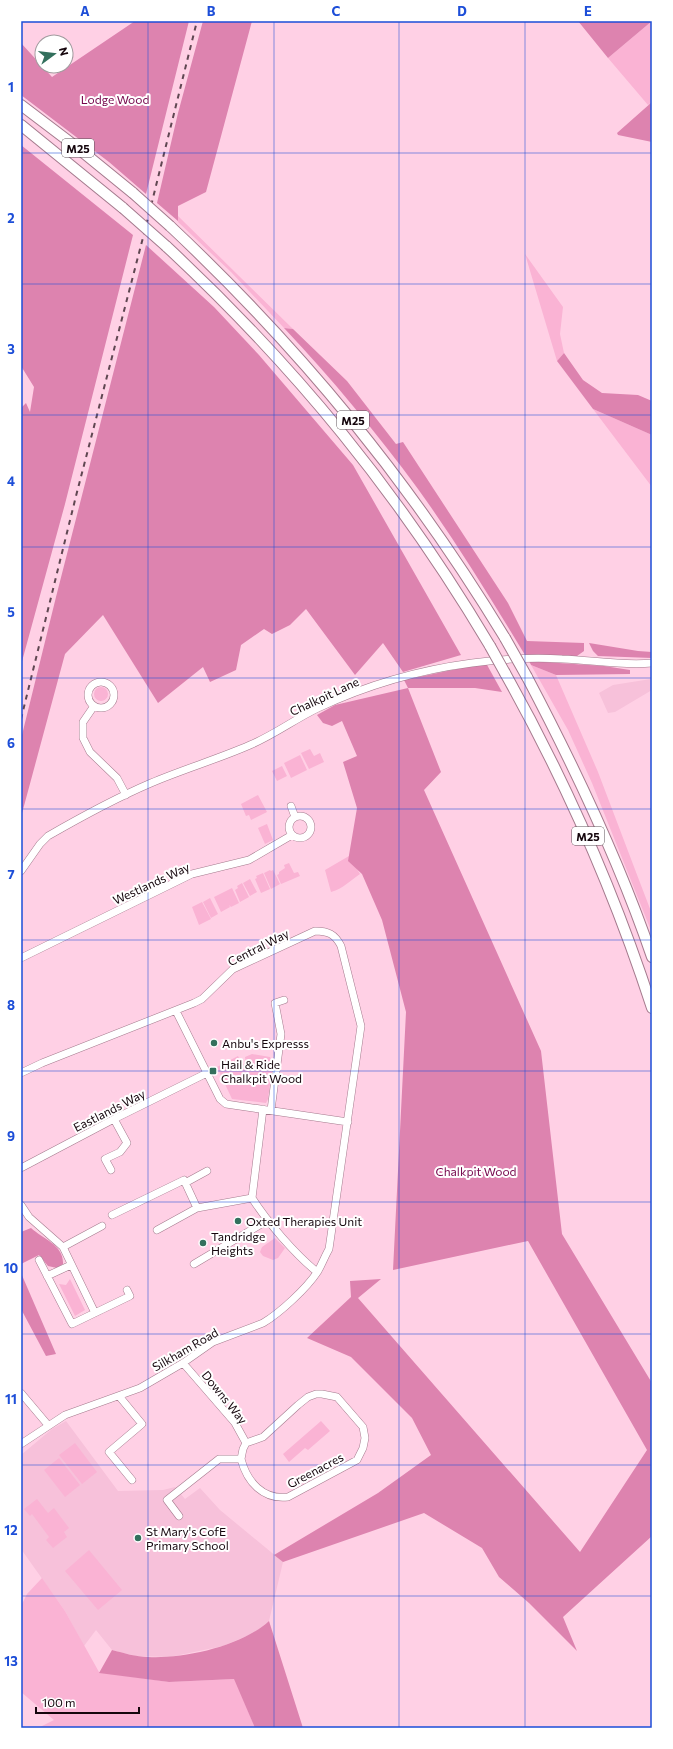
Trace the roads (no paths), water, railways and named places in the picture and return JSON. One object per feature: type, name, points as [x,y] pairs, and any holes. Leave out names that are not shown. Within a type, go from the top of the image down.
[{"type":"highway","name":"M25","points":[[21,105],[133,193],[213,267],[315,375],[363,432],[434,527],[505,638],[527,677],[576,773],[606,839],[635,909],[652,957]]},
{"type":"highway","name":"M25","points":[[21,125],[123,208],[166,246],[249,327],[295,377],[343,433],[431,552],[490,646],[556,768],[588,836],[629,939],[652,1008]]},
{"type":"street","name":"Chalkpit Lane","points":[[21,871],[40,844],[48,836],[126,795],[176,772],[232,754],[258,742],[323,706],[373,685],[472,663],[528,658],[637,664],[652,663]]},
{"type":"street","points":[[94,706],[83,722],[83,738],[90,752],[117,778],[126,795]]},
{"type":"street","points":[[291,806],[295,817]]},
{"type":"street","points":[[299,816],[307,818],[311,824],[311,830],[307,836],[303,838],[292,835],[289,827],[295,817],[299,816]]},
{"type":"street","name":"Westlands Way","points":[[21,958],[192,874],[249,860],[292,835]]},
{"type":"street","name":"Central Way","points":[[21,1073],[47,1061],[176,1011],[202,999],[234,969],[315,931],[330,932],[337,938],[341,946],[361,1026],[348,1122]]},
{"type":"street","points":[[284,1000],[275,1003],[281,1034],[252,1198],[268,1220],[303,1259],[317,1272]]},
{"type":"street","points":[[176,1011],[220,1099],[226,1104],[348,1122]]},
{"type":"street","name":"Eastlands Way","points":[[21,1168],[114,1119],[207,1073]]},
{"type":"street","points":[[111,1170],[106,1159],[120,1152],[127,1143],[114,1119]]},
{"type":"street","name":"Silkham Road","points":[[21,1444],[65,1415],[140,1388],[182,1363],[213,1342],[271,1318],[307,1285],[317,1272],[329,1249],[348,1122]]},
{"type":"street","points":[[112,1215],[184,1180],[185,1182],[207,1171]]},
{"type":"street","points":[[185,1182],[197,1208]]},
{"type":"street","points":[[157,1230],[197,1208],[252,1198]]},
{"type":"street","points":[[21,1205],[29,1217],[63,1247],[95,1313]]},
{"type":"street","points":[[194,1264],[268,1220]]},
{"type":"street","points":[[63,1247],[102,1226]]},
{"type":"street","points":[[39,1260],[72,1324],[130,1296],[127,1290]]},
{"type":"street","points":[[47,1276],[71,1265]]},
{"type":"street","name":"Downs Way","points":[[182,1363],[235,1423],[246,1443],[241,1459]]},
{"type":"street","points":[[21,1393],[48,1426]]},
{"type":"street","name":"Greenacres","points":[[241,1459],[250,1479],[261,1492],[277,1498],[288,1497],[357,1460],[363,1448],[365,1438],[363,1427],[337,1396],[322,1394],[308,1398],[263,1437],[246,1443]]},
{"type":"street","points":[[119,1396],[142,1424],[109,1452],[132,1480]]},
{"type":"street","points":[[179,1516],[167,1500],[219,1460],[241,1459]]},
{"type":"railway","points":[[21,719],[197,21]]},
{"type":"place","name":"Anbu's Expresss","points":[[214,1043]]},
{"type":"place","name":"Hail & Ride Chalkpit Wood","points":[[213,1071]]},
{"type":"place","name":"Oxted Therapies Unit","points":[[238,1221]]},
{"type":"place","name":"Tandridge Heights","points":[[203,1243]]},
{"type":"place","name":"St Mary's CofE Primary School","points":[[138,1538]]},
{"type":"park label","name":"Lodge Wood","points":[[115,99]]},
{"type":"park label","name":"Chalkpit Wood","points":[[476,1171]]}]
